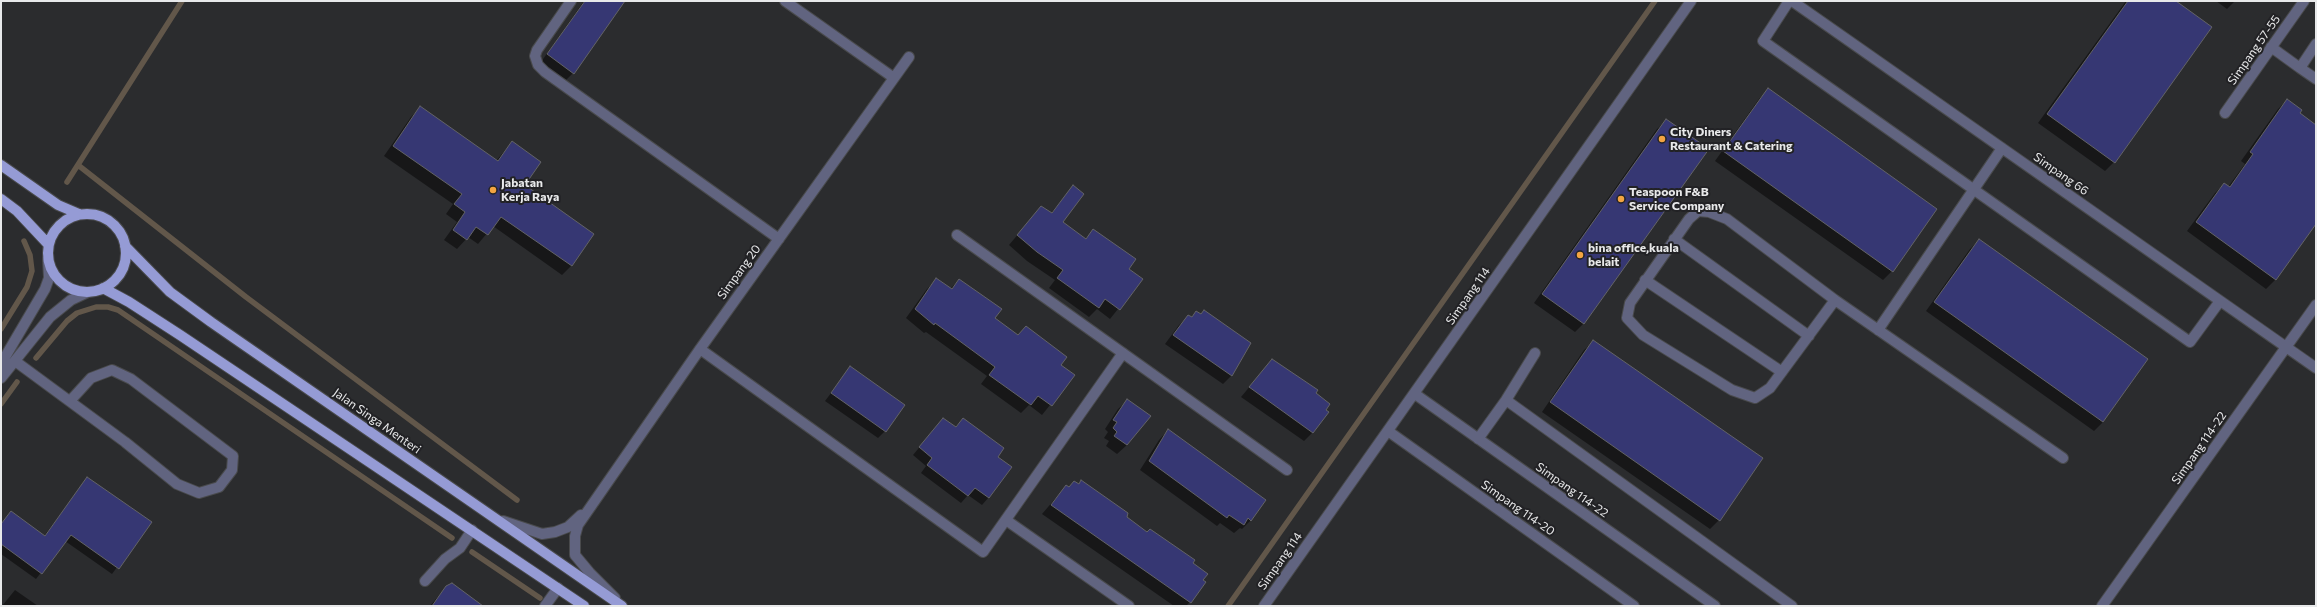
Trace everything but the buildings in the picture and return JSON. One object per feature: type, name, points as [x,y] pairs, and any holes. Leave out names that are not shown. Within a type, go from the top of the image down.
[{"type":"main road","points":[[1,165],[58,205],[79,214],[95,214],[109,221],[120,232],[125,246],[125,259],[121,271],[114,281],[103,288],[88,292],[75,290],[62,283],[53,272],[48,259],[48,244],[55,230],[65,220],[79,214]]},
{"type":"main road","points":[[1,199],[17,211],[48,244]]},
{"type":"main road","name":"Jalan Singa Menteri","points":[[125,246],[170,292],[211,322],[623,606]]},
{"type":"main road","points":[[103,288],[160,322],[584,606]]},
{"type":"street","points":[[571,1],[537,50],[535,56],[538,65],[544,72],[779,239]]},
{"type":"street","points":[[785,1],[894,78]]},
{"type":"street","name":"Simpang 114","points":[[1264,606],[1692,1]]},
{"type":"street","points":[[1791,1],[1763,41],[2190,342],[2220,300]]},
{"type":"street","name":"Simpang 66","points":[[1791,1],[2316,368]]},
{"type":"street","name":"Simpang 57-55","points":[[2225,113],[2304,1]]},
{"type":"street","points":[[2300,68],[2316,44]]},
{"type":"street","points":[[2271,47],[2316,80]]},
{"type":"street","name":"Simpang 20","points":[[592,503],[908,57]]},
{"type":"street","points":[[1878,330],[2002,148]]},
{"type":"street","points":[[1835,300],[1770,388],[1755,398],[1732,390],[1643,335],[1627,318],[1630,303],[1674,239],[1698,211],[1709,212],[1727,219],[1835,300],[2063,458]]},
{"type":"street","points":[[957,235],[1287,470]]},
{"type":"street","points":[[1674,239],[1809,336]]},
{"type":"street","points":[[1,364],[45,289],[49,278],[48,259]]},
{"type":"street","points":[[1645,280],[1782,372]]},
{"type":"street","points":[[1,378],[56,312],[71,300],[88,292]]},
{"type":"street","name":"Simpang 114-22","points":[[2102,606],[2316,305]]},
{"type":"street","points":[[700,349],[983,552],[1123,353]]},
{"type":"street","points":[[1478,439],[1506,400],[1535,353]]},
{"type":"street","points":[[15,361],[70,401],[177,484],[199,493],[218,487],[232,470],[233,456],[131,378],[112,370],[91,378],[70,401]]},
{"type":"street","name":"Simpang 114-22","points":[[1415,394],[1715,606]]},
{"type":"street","points":[[1506,400],[1792,606]]},
{"type":"street","name":"Simpang 114-20","points":[[1388,431],[1634,606]]},
{"type":"street","points":[[494,518],[529,532],[542,534],[555,532],[568,527],[592,503]]},
{"type":"street","points":[[592,503],[578,525],[575,536],[576,555],[590,574],[623,606]]},
{"type":"street","points":[[1006,520],[1129,606]]},
{"type":"street","points":[[425,581],[445,559],[460,548],[472,530]]},
{"type":"street","points":[[545,606],[558,588]]},
{"type":"waterway","points":[[67,182],[182,1]]},
{"type":"waterway","points":[[1228,606],[1655,1]]},
{"type":"waterway","points":[[78,165],[246,297],[517,500]]},
{"type":"waterway","points":[[1,329],[27,287],[32,271],[30,255],[24,241]]},
{"type":"waterway","points":[[36,358],[67,321],[77,313],[96,307],[108,307],[118,310],[452,538]]},
{"type":"waterway","points":[[1,404],[17,382]]},
{"type":"waterway","points":[[472,552],[540,598]]},
{"type":"place","name":"City Diners Restaurant & Catering","points":[[1662,139]]},
{"type":"place","name":"Jabatan Kerja Raya","points":[[493,190]]},
{"type":"place","name":"Teaspoon F&B Service Company","points":[[1621,199]]},
{"type":"place","name":"bina office,kuala belait","points":[[1580,255]]}]
